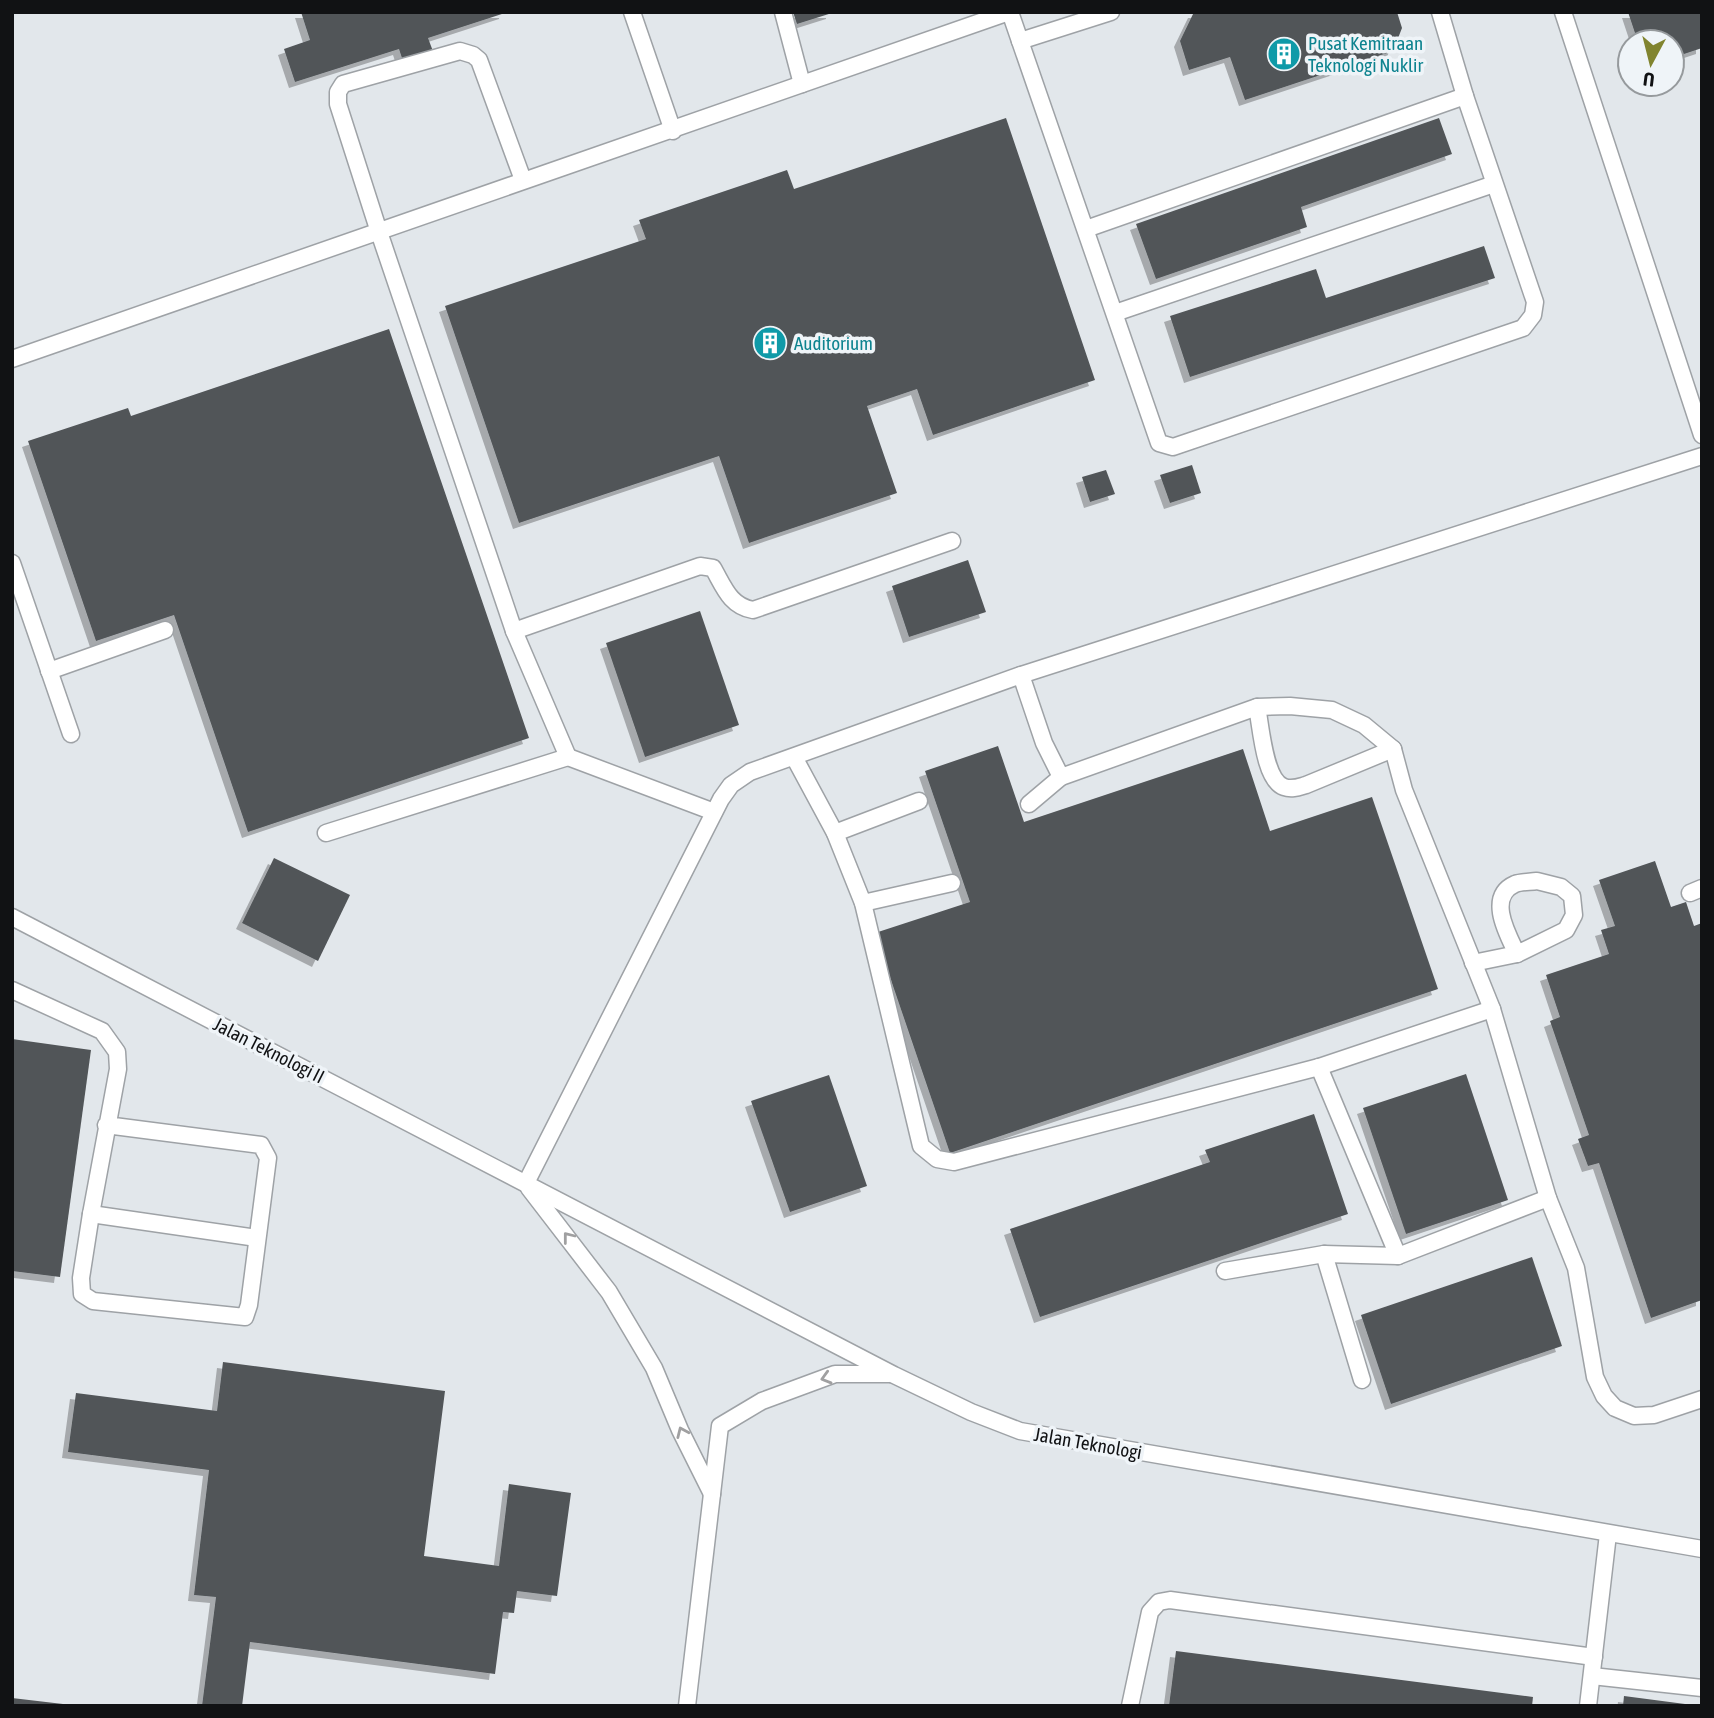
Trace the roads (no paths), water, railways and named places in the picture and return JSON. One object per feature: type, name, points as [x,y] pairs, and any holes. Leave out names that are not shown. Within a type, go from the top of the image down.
[{"type":"lane","points":[[632,12],[673,131]]},
{"type":"lane","points":[[783,12],[802,84]]},
{"type":"lane","points":[[12,359],[1009,12],[1159,443],[1173,447],[1524,328],[1533,315],[1535,302],[1465,96],[1440,12]]},
{"type":"lane","points":[[1020,41],[1111,12]]},
{"type":"lane","points":[[1563,12],[1702,435]]},
{"type":"lane","points":[[523,180],[479,60],[473,55],[460,51],[343,84],[338,92],[338,104],[379,232],[514,631],[568,757]]},
{"type":"lane","points":[[1086,229],[1465,96]]},
{"type":"lane","points":[[1115,313],[1494,184]]},
{"type":"lane","points":[[712,1494],[680,1430],[654,1368],[609,1292],[526,1184],[714,813],[731,785],[750,772],[1021,675],[1702,456]]},
{"type":"lane","points":[[514,631],[700,566],[713,568],[740,608],[753,610],[952,541]]},
{"type":"lane","points":[[12,563],[71,734]]},
{"type":"lane","points":[[49,671],[165,630]]},
{"type":"lane","points":[[1021,675],[1044,743],[1060,777]]},
{"type":"lane","points":[[1029,804],[1060,777],[1257,707],[1290,706],[1332,710],[1364,725],[1394,749],[1404,790],[1492,1009],[1548,1198],[1576,1268],[1595,1377],[1604,1396],[1615,1408],[1633,1416],[1654,1415],[1702,1399]]},
{"type":"lane","points":[[1257,707],[1269,770],[1274,780],[1283,787],[1306,785],[1394,749]]},
{"type":"lane","points":[[326,833],[568,757],[714,813]]},
{"type":"lane","points":[[794,757],[835,833],[863,903],[920,1146],[936,1159],[954,1162],[1320,1067],[1492,1009]]},
{"type":"lane","points":[[835,833],[919,801]]},
{"type":"lane","points":[[1474,964],[1517,954],[1566,930],[1574,915],[1572,896],[1561,887],[1537,881],[1514,884],[1503,896],[1501,918],[1517,954]]},
{"type":"lane","points":[[863,903],[952,883]]},
{"type":"lane","name":"Jalan Teknologi II","points":[[12,917],[526,1184]]},
{"type":"lane","points":[[12,990],[102,1031],[117,1052],[118,1060],[106,1125],[81,1278],[82,1294],[93,1301],[245,1317],[249,1305],[268,1158],[261,1145],[106,1125]]},
{"type":"lane","points":[[1320,1067],[1398,1255]]},
{"type":"lane","name":"Jalan Teknologi","points":[[526,1184],[894,1375],[971,1412],[1020,1431],[1702,1549]]},
{"type":"lane","points":[[1225,1271],[1324,1254],[1398,1255],[1548,1198]]},
{"type":"lane","points":[[91,1214],[257,1237]]},
{"type":"lane","points":[[1324,1254],[1362,1380]]},
{"type":"lane","points":[[687,1706],[720,1426],[762,1401],[835,1374],[894,1375]]},
{"type":"lane","points":[[1588,1706],[1608,1534]]},
{"type":"lane","points":[[1130,1706],[1150,1612],[1159,1602],[1170,1600],[1594,1657]]},
{"type":"lane","points":[[1592,1676],[1702,1688]]},
{"type":"place","name":"Pusat Kemitraan Teknologi Nuklir","points":[[1284,54]]},
{"type":"place","name":"Auditorium","points":[[770,343]]}]
